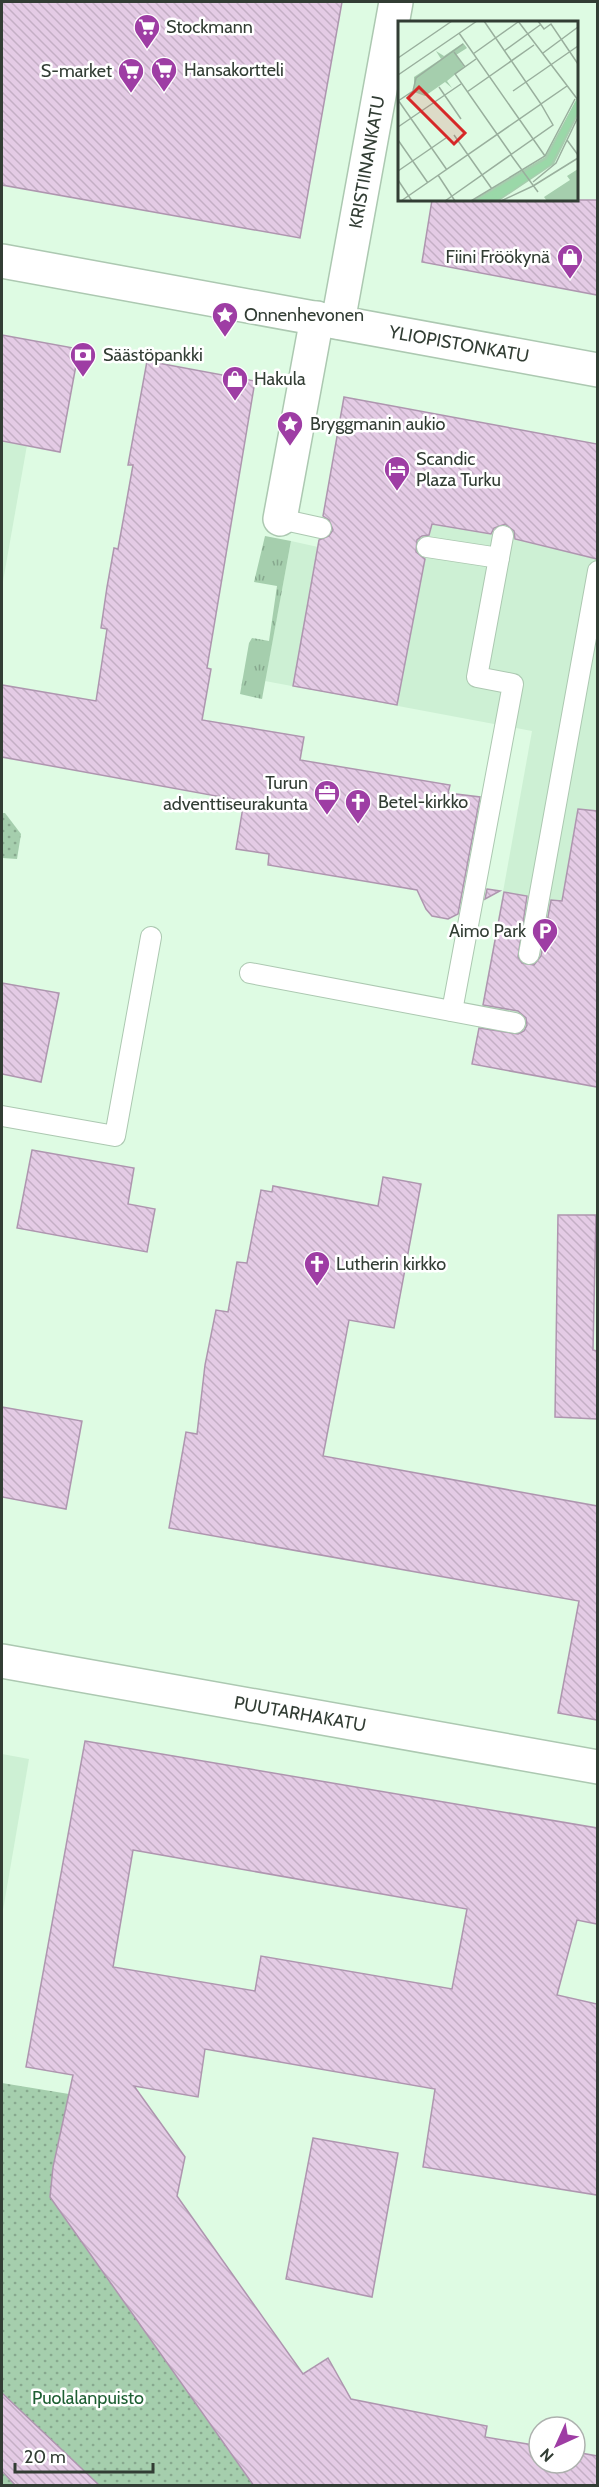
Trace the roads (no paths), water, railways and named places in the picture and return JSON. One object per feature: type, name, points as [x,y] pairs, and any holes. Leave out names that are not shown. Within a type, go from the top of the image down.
[{"type":"street","name":"KRISTIINANKATU","points":[[280,519],[327,320],[352,246],[396,2]]},
{"type":"street","name":"YLIOPISTONKATU","points":[[2,261],[597,370]]},
{"type":"street","name":"PUUTARHAKATU","points":[[2,1661],[597,1767]]},
{"type":"lane","points":[[280,519],[321,528]]},
{"type":"lane","points":[[452,1011],[513,684],[477,677],[503,536]]},
{"type":"lane","points":[[427,547],[499,558]]},
{"type":"lane","points":[[529,954],[597,571]]},
{"type":"lane","points":[[2,1116],[115,1136],[151,937]]},
{"type":"lane","points":[[250,973],[515,1023]]},
{"type":"place","name":"Stockmann","points":[[147,50]]},
{"type":"place","name":"Hansakortteli","points":[[164,93]]},
{"type":"place","name":"S-market","points":[[131,94]]},
{"type":"place","name":"Fiini Fröökynä","points":[[570,280]]},
{"type":"place","name":"Onnenhevonen","points":[[225,338]]},
{"type":"place","name":"Säästöpankki","points":[[83,378]]},
{"type":"place","name":"Hakula","points":[[235,402]]},
{"type":"place","name":"Bryggmanin aukio","points":[[290,447]]},
{"type":"place","name":"Scandic Plaza Turku","points":[[397,492]]},
{"type":"place","name":"Turun adventtiseurakunta","points":[[327,816]]},
{"type":"place","name":"Betel-kirkko","points":[[358,825]]},
{"type":"place","name":"Aimo Park","points":[[545,954]]},
{"type":"place","name":"Lutherin kirkko","points":[[317,1287]]},
{"type":"park label","name":"Puolalanpuisto","points":[[88,2398]]}]
